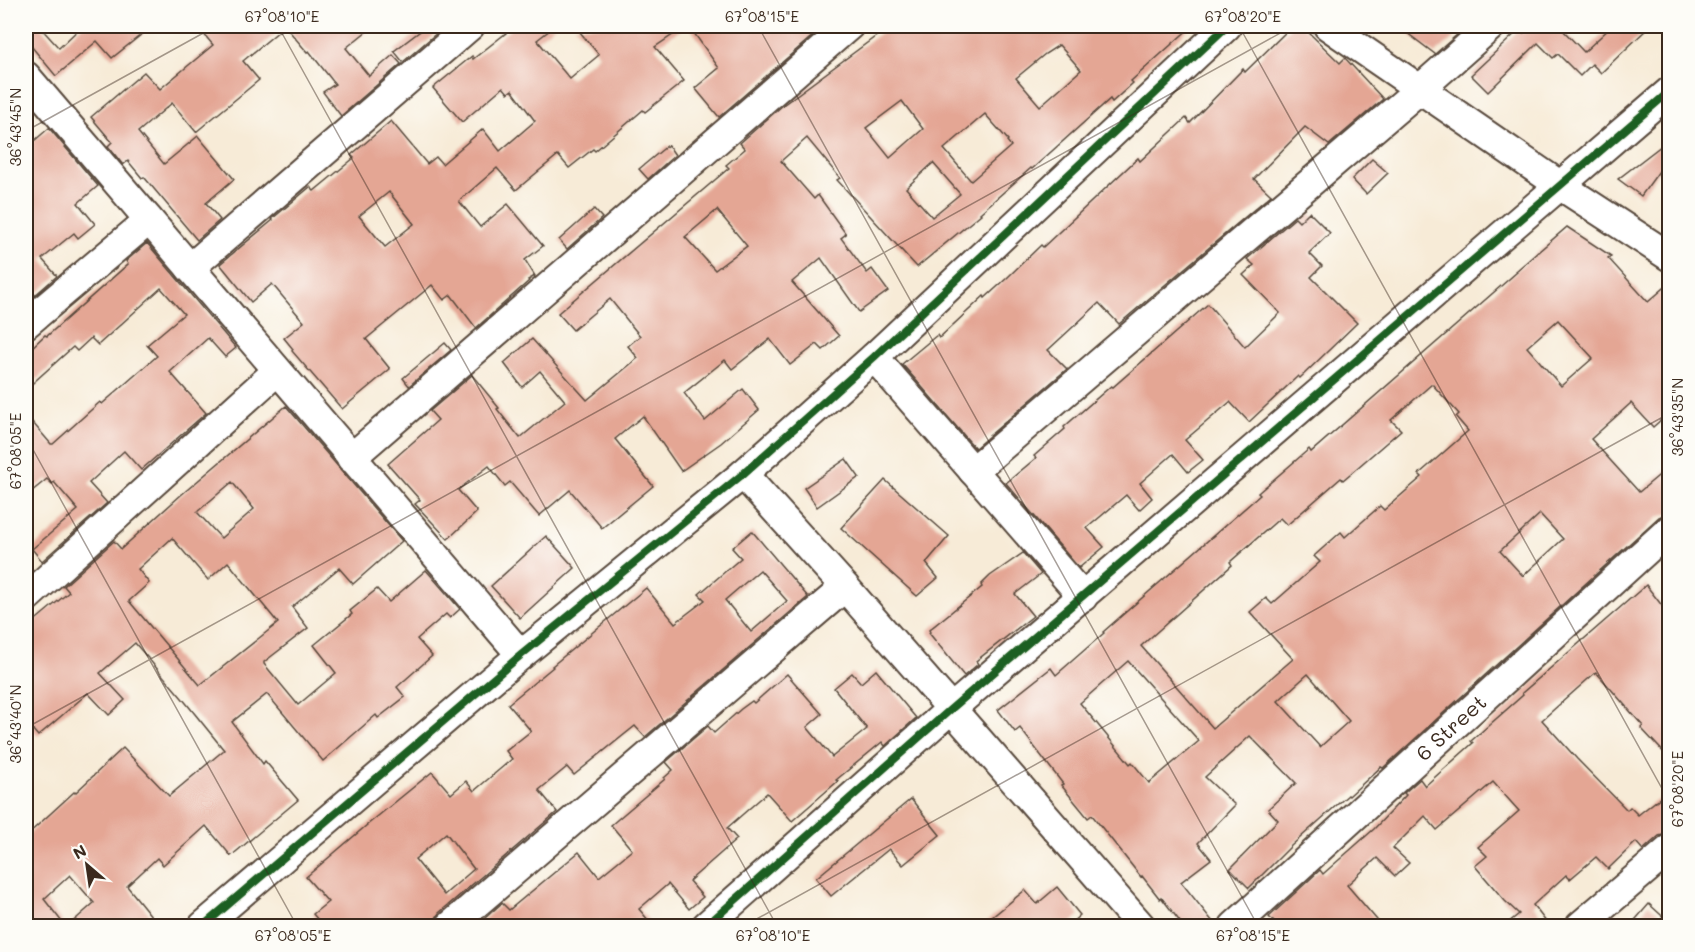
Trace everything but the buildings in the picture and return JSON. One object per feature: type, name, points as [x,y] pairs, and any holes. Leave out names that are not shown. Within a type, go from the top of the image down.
[{"type":"street","points":[[190,268],[470,26]]},
{"type":"street","points":[[351,458],[849,26]]},
{"type":"street","points":[[203,927],[521,655],[743,474],[874,357],[1227,26]]},
{"type":"street","points":[[1328,26],[1561,186],[1670,257]]},
{"type":"street","points":[[974,471],[1491,26]]},
{"type":"street","points":[[26,76],[521,655]]},
{"type":"street","points":[[706,927],[951,709],[1670,91]]},
{"type":"street","points":[[26,324],[149,220]]},
{"type":"street","points":[[874,357],[1083,597]]},
{"type":"street","points":[[26,598],[277,371]]},
{"type":"street","points":[[743,474],[845,587],[1140,927]]},
{"type":"street","name":"6 Street","points":[[1234,927],[1670,530]]},
{"type":"street","points":[[450,927],[845,587]]},
{"type":"street","points":[[1580,927],[1670,849]]},
{"type":"cycle path","points":[[203,926],[521,655],[743,474],[874,357],[1227,26]]},
{"type":"cycle path","points":[[706,926],[951,709],[1670,91]]}]
